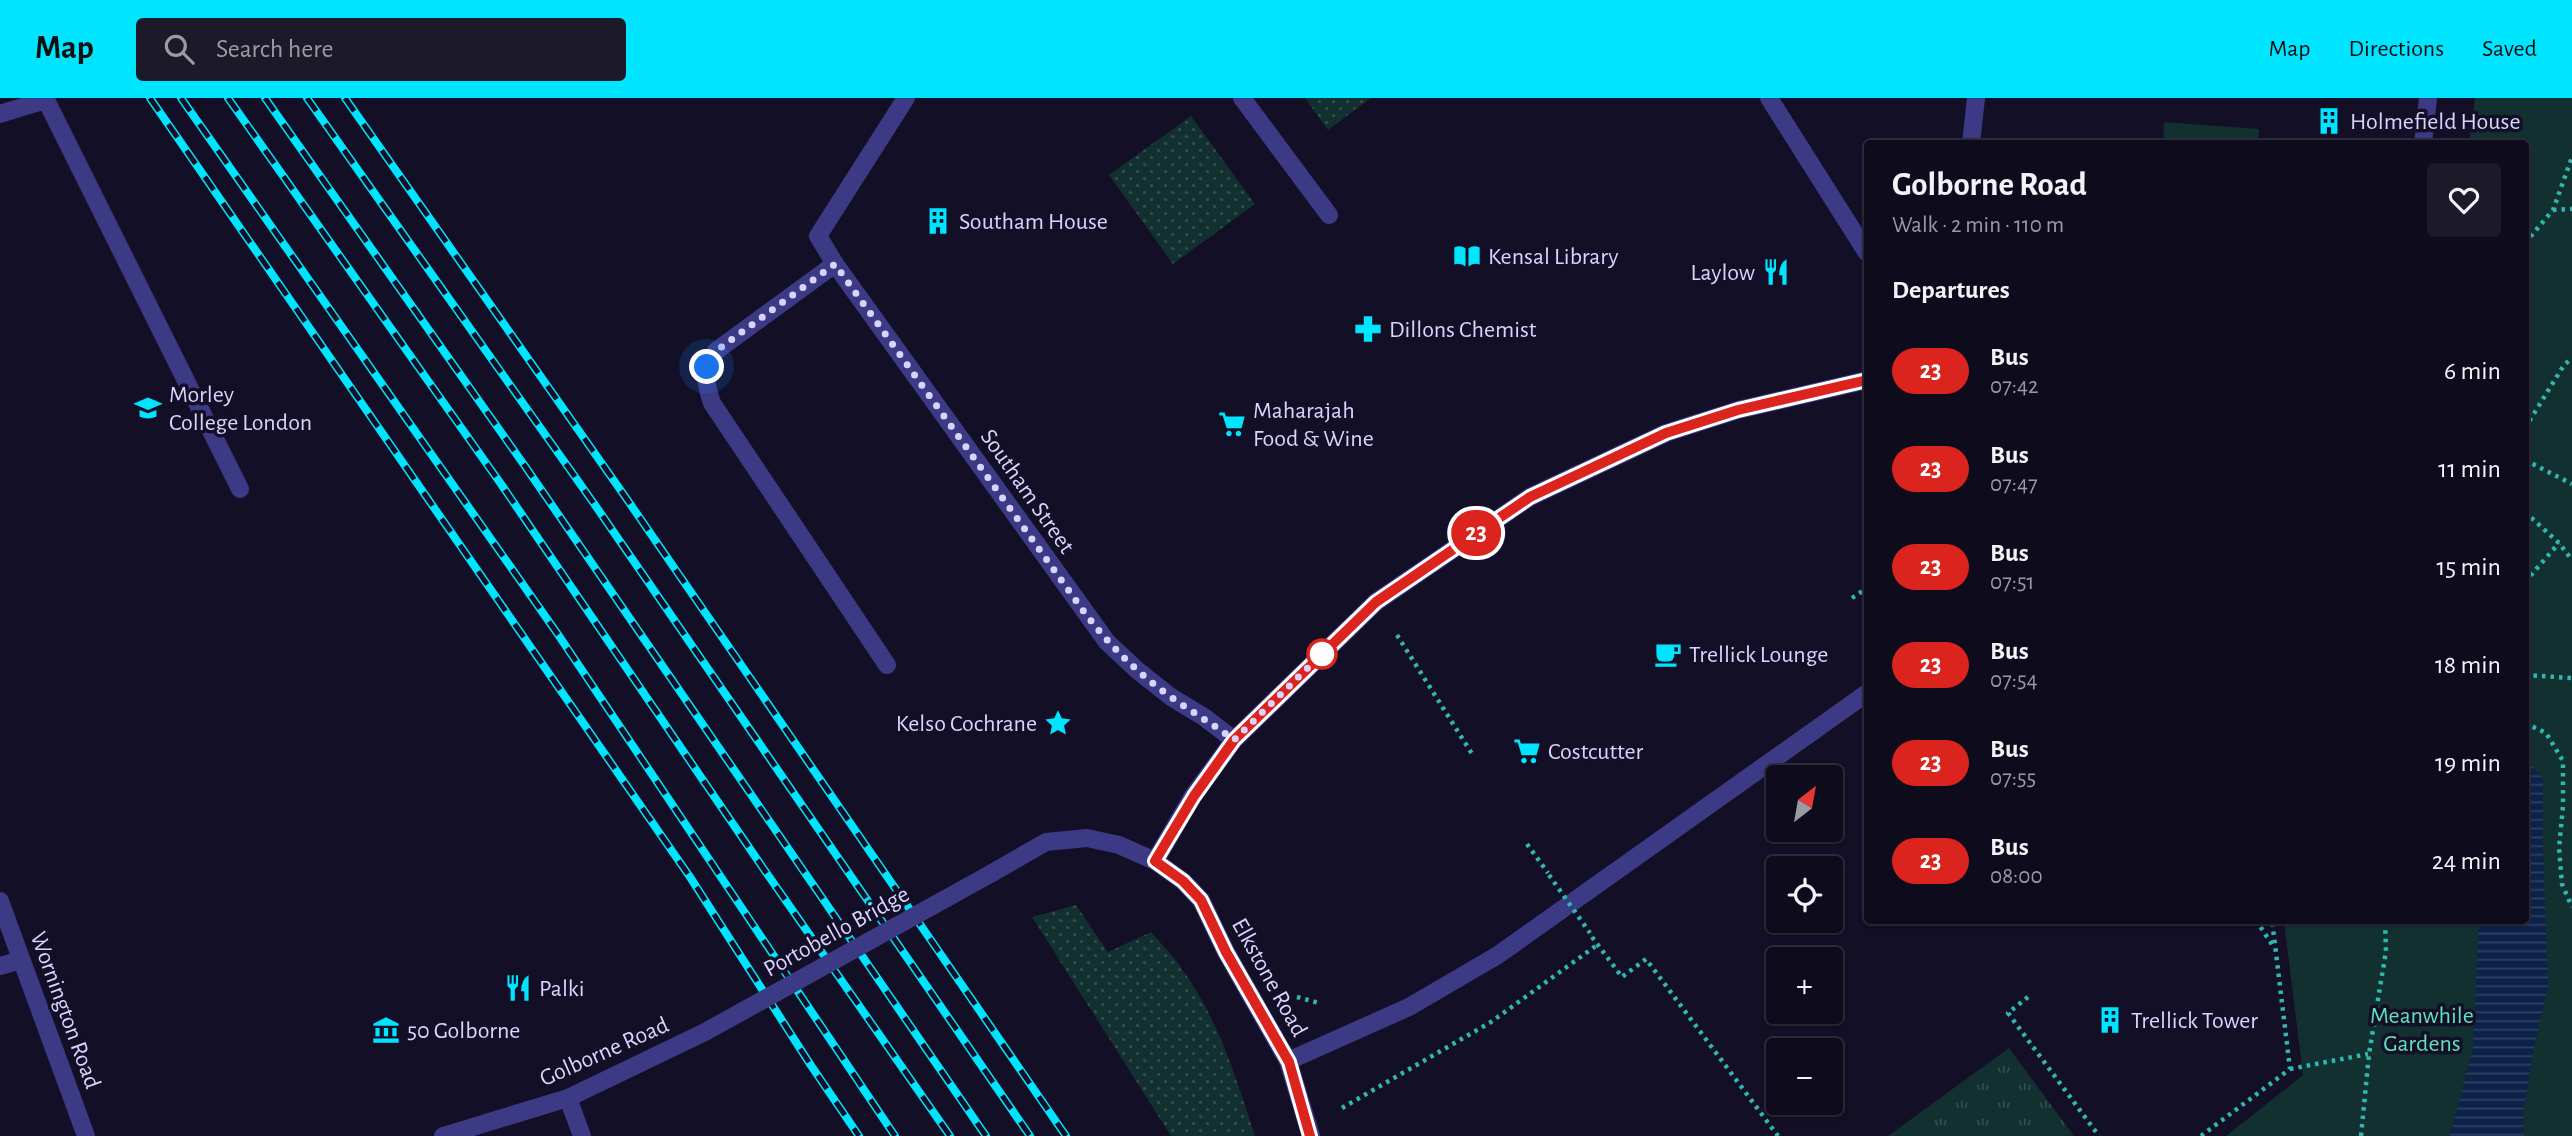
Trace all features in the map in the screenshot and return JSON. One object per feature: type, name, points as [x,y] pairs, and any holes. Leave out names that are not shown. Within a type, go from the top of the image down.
[{"type":"street","name":"Southam Street","points":[[906,98],[818,236],[835,264],[1107,642],[1136,670],[1234,740]]},
{"type":"street","points":[[1242,98],[1329,215]]},
{"type":"street","points":[[1769,98],[1864,248]]},
{"type":"street","points":[[1971,140],[1976,98]]},
{"type":"street","points":[[2423,140],[2428,98]]},
{"type":"street","points":[[0,114],[46,100],[240,489]]},
{"type":"street","points":[[835,264],[716,351],[707,367],[706,385],[712,403],[887,665]]},
{"type":"street","points":[[1155,861],[1194,796],[1234,740],[1376,602],[1530,497],[1666,433],[1738,410],[1864,381]]},
{"type":"street","points":[[1289,1062],[1409,1007],[1499,955],[1864,695]]},
{"type":"street","name":"Portobello Bridge","points":[[705,1032],[1046,842],[1087,838],[1119,845],[1155,861]]},
{"type":"street","name":"Elkstone Road","points":[[1155,861],[1183,881],[1201,900],[1226,952],[1289,1062],[1309,1132]]},
{"type":"street","name":"Wornington Road","points":[[0,901],[86,1136]]},
{"type":"street","points":[[0,966],[22,960]]},
{"type":"street","name":"Golborne Road","points":[[443,1136],[568,1098],[705,1032]]},
{"type":"street","points":[[568,1098],[582,1136]]},
{"type":"path","points":[[2529,238],[2553,210],[2572,157]]},
{"type":"path","points":[[2553,210],[2572,209]]},
{"type":"path","points":[[2529,422],[2564,365],[2572,358]]},
{"type":"path","points":[[2529,462],[2572,484]]},
{"type":"path","points":[[2529,516],[2559,543],[2572,560]]},
{"type":"path","points":[[2529,577],[2559,543]]},
{"type":"path","points":[[1852,598],[1864,590]]},
{"type":"path","points":[[1376,602],[1474,757]]},
{"type":"path","points":[[2529,675],[2572,678]]},
{"type":"path","points":[[2529,725],[2546,733],[2563,761],[2559,848],[2562,884],[2572,907]]},
{"type":"path","points":[[1527,844],[1622,977],[1646,959],[1778,1136]]},
{"type":"path","points":[[2259,924],[2275,949]]},
{"type":"path","points":[[2272,924],[2290,1069]]},
{"type":"path","points":[[2361,1136],[2369,1054],[2386,951],[2385,924]]},
{"type":"path","points":[[1309,1132],[1490,1022],[1597,945]]},
{"type":"path","points":[[1291,996],[1324,1005]]},
{"type":"path","points":[[2028,997],[2008,1013],[2099,1136]]},
{"type":"path","points":[[2201,1136],[2290,1069],[2369,1054]]},
{"type":"green space","points":[[1305,98],[1371,98],[1328,130]]},
{"type":"green space","name":"Meanwhile Gardens","points":[[2475,98],[2572,98],[2572,1136],[2226,1136],[2303,1075],[2284,924],[2529,924],[2529,140],[2469,140]]},
{"type":"green space","points":[[1191,116],[1255,204],[1173,264],[1109,175]]},
{"type":"green space","points":[[2164,122],[2259,129],[2258,140],[2163,140]]},
{"type":"green space","points":[[1076,905],[1108,952],[1151,932],[1176,961],[1215,1026],[1233,1069],[1255,1136],[1171,1136],[1032,917]]},
{"type":"green space","points":[[2009,1048],[2074,1136],[1888,1136]]},
{"type":"water","points":[[2529,763],[2543,779],[2548,986],[2523,1116],[2524,1136],[2450,1136],[2473,1047],[2479,924],[2529,924]]},
{"type":"railway","points":[[150,98],[690,877],[859,1136]]},
{"type":"railway","points":[[181,98],[557,633],[895,1136]]},
{"type":"railway","points":[[228,98],[501,484],[950,1136]]},
{"type":"railway","points":[[265,98],[527,469],[986,1136]]},
{"type":"railway","points":[[307,98],[595,505],[1030,1136]]},
{"type":"railway","points":[[345,98],[624,495],[1066,1136]]},
{"type":"bus line","name":"23","points":[[1310,1136],[1289,1062],[1226,952],[1201,900],[1183,881],[1155,861],[1194,796],[1234,740],[1376,602],[1530,497],[1666,433],[1738,410],[1864,381]]},
{"type":"place","name":"Holmefield House","points":[[2329,121]]},
{"type":"place","name":"Southam House","points":[[938,221]]},
{"type":"place","name":"Kensal Library","points":[[1467,256]]},
{"type":"place","name":"Laylow","points":[[1776,272]]},
{"type":"place","name":"Dillons Chemist","points":[[1368,329]]},
{"type":"place","name":"Morley College London","points":[[148,408]]},
{"type":"place","name":"Maharajah Food & Wine","points":[[1232,424]]},
{"type":"place","name":"Trellick Lounge","points":[[1668,654]]},
{"type":"place","name":"Kelso Cochrane","points":[[1058,723]]},
{"type":"place","name":"Costcutter","points":[[1527,751]]},
{"type":"place","name":"Palki","points":[[518,988]]},
{"type":"place","name":"Trellick Tower","points":[[2110,1020]]},
{"type":"place","name":"50 Golborne","points":[[386,1030]]},
{"type":"route","points":[[707,367],[716,351],[835,264],[1082,609],[1107,642],[1136,670],[1234,740],[1322,654]]}]
